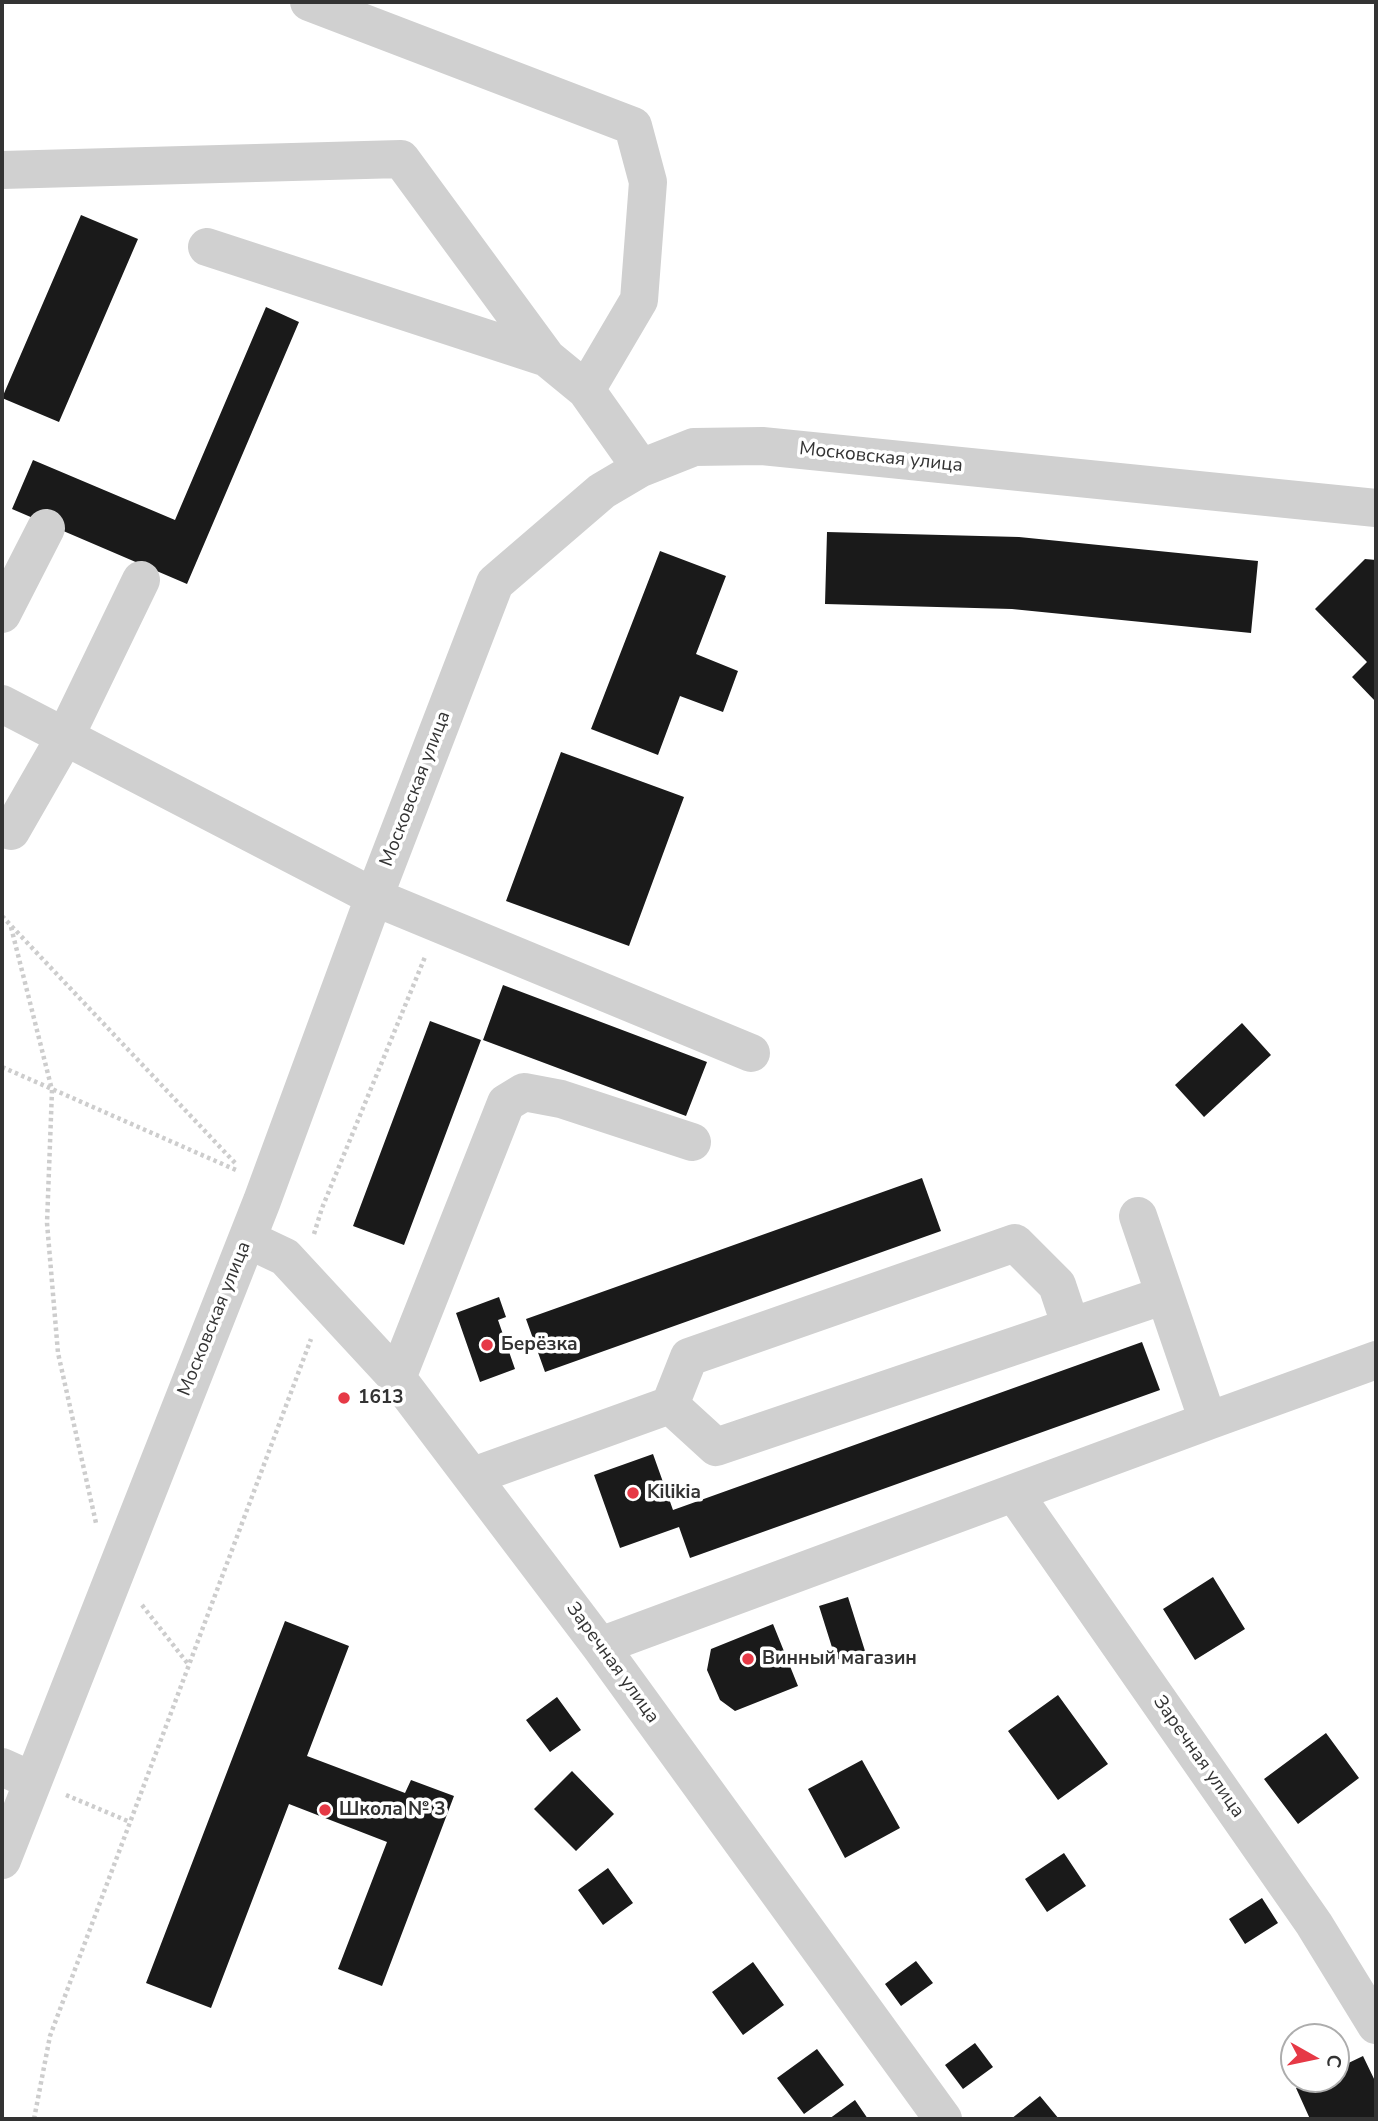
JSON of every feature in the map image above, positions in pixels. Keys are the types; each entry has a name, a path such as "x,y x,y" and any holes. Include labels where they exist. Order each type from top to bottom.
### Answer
{"street":[{"path":"309,2 633,126 648,182 639,300 586,390"},
{"path":"2,170 401,159 547,358 586,390 641,468"},
{"path":"207,247 547,358"},
{"name":"Московская улица","path":"2,1860 17,1774 247,1238 495,583 602,491 641,468 694,447 762,446 1376,508"},
{"path":"2,614 46,528"},
{"path":"11,831 65,737 141,580"},
{"path":"2,704 374,897 751,1053"},
{"path":"397,1377 506,1103 524,1092 561,1099 692,1142"},
{"path":"1138,1216 1208,1421"},
{"name":"Заречная улица","path":"247,1238 285,1257 397,1377 600,1646 943,2119"},
{"path":"473,1476 670,1405 689,1357 1015,1243 1057,1284 1072,1326"},
{"path":"670,1405 716,1447 1165,1295"},
{"path":"600,1646 1376,1360"},
{"name":"Заречная улица","path":"1014,1493 1314,1924 1376,2025"}],"path":[{"path":"2,916 10,928 247,1175 2,1067"},
{"path":"322,1243 313,1233 322,1208 438,924"},
{"path":"10,928 52,1090 47,1223 58,1353 97,1527"},
{"path":"34,2119 50,2036 326,1300"},
{"path":"140,1602 189,1665"},
{"path":"17,1774 130,1822"}],"building":[{"path":"81,215 138,239 59,422 2,398"},
{"path":"266,307 299,322 187,584 12,509 33,460 175,520"},
{"path":"827,532 1019,537 1258,561 1251,633 1012,609 825,604"},
{"path":"660,551 726,576 696,654 738,671 723,712 680,696 658,755 591,729"},
{"path":"1365,559 1376,560 1376,702 1352,677 1367,662 1315,609"},
{"path":"561,752 684,797 629,946 506,901"},
{"path":"503,985 707,1062 686,1116 483,1040"},
{"path":"430,1021 481,1040 404,1245 353,1226"},
{"path":"1242,1023 1271,1055 1204,1117 1175,1085"},
{"path":"922,1178 941,1231 545,1372 526,1319"},
{"name":"Берёзка","path":"499,1297 506,1317 498,1320 515,1369 480,1382 456,1313"},
{"path":"1142,1342 1160,1390 690,1558 679,1527 620,1548 594,1475 653,1454 673,1510"},
{"path":"1213,1577 1245,1629 1195,1660 1163,1609"},
{"path":"848,1597 865,1651 836,1660 819,1606"},
{"path":"285,1621 349,1646 307,1756 405,1793 411,1780 454,1796 382,1986 338,1969 387,1842 289,1804 211,2008 146,1983"},
{"name":"Винный магазин","path":"773,1624 798,1686 735,1711 720,1700 707,1670 711,1649"},
{"path":"1058,1695 1108,1764 1058,1800 1008,1731"},
{"path":"557,1697 581,1730 550,1752 526,1720"},
{"path":"1326,1733 1359,1778 1298,1824 1264,1779"},
{"path":"862,1760 900,1828 845,1858 808,1789"},
{"path":"572,1771 614,1814 576,1851 534,1809"},
{"path":"1064,1853 1086,1886 1047,1912 1025,1879"},
{"path":"608,1868 633,1903 603,1925 578,1890"},
{"path":"1262,1898 1278,1923 1245,1944 1229,1919"},
{"path":"916,1961 933,1983 901,2006 885,1984"},
{"path":"753,1962 784,2005 743,2035 712,1992"},
{"path":"975,2043 993,2067 963,2089 945,2065"},
{"path":"817,2049 844,2085 804,2114 777,2078"},
{"path":"1363,2056 1376,2083 1376,2118 1310,2119 1298,2093 1350,2093 1350,2062"},
{"path":"1040,2096 1059,2119 1011,2119"},
{"path":"855,2100 868,2119 829,2119"}],"place":[{"name":"Берёзка","path":"487,1345"},
{"name":"1613","path":"344,1398"},
{"name":"Kilikia","path":"633,1493"},
{"name":"Винный магазин","path":"748,1659"},
{"name":"Школа № 3","path":"325,1810"}]}
